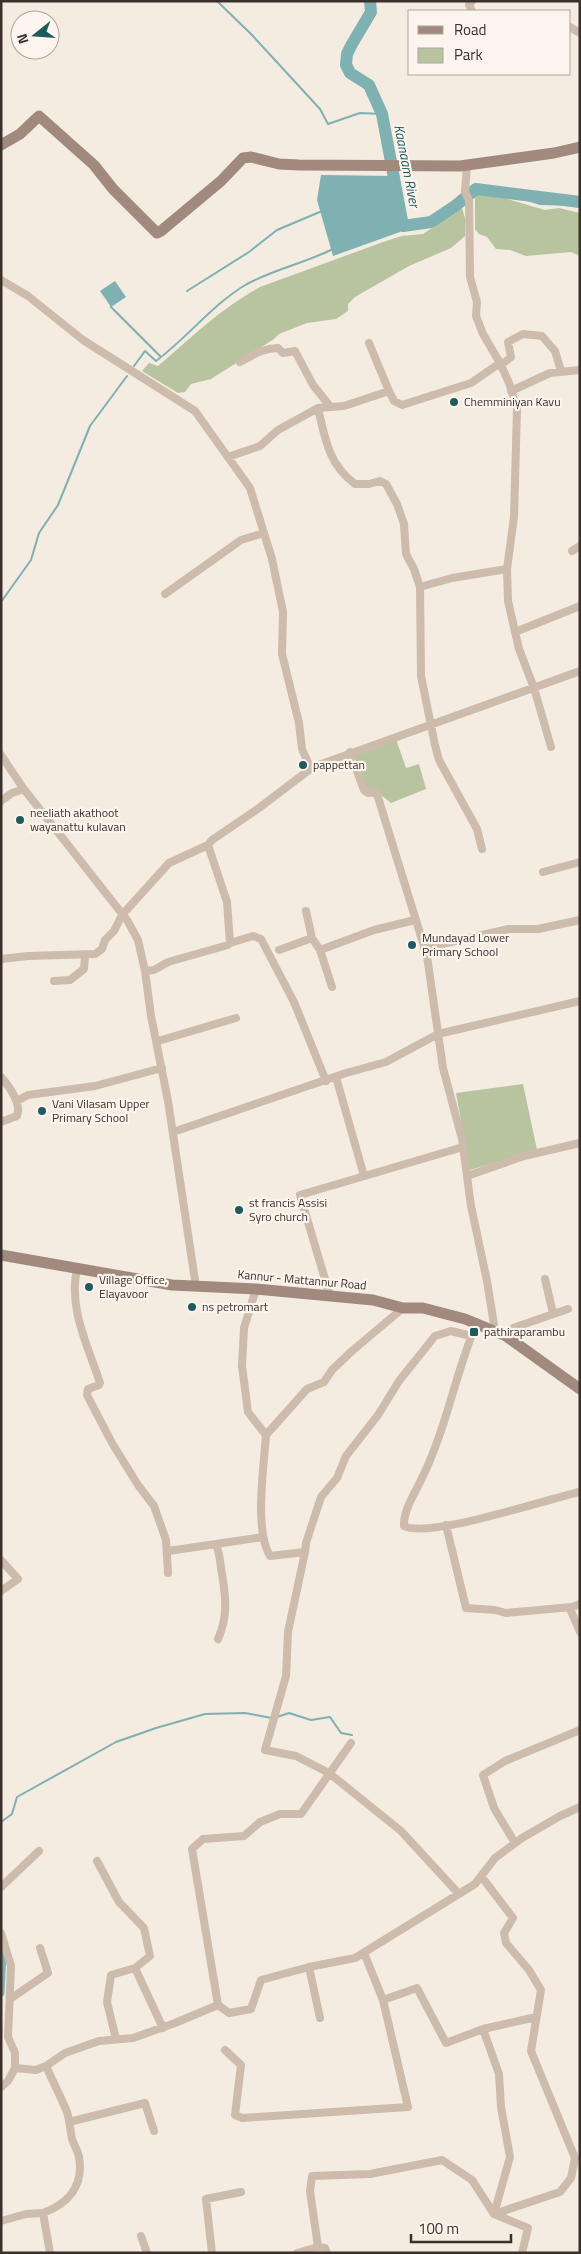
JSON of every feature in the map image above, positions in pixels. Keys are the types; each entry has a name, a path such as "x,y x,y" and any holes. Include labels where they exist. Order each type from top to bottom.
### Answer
{"main road":[{"path":"1,145 20,134 39,116 94,165 113,189 157,232 162,231 214,187 243,158 251,157 279,164 467,165 554,153 580,147"},
{"name":"Kannur - Mattannur Road","path":"1,1255 172,1285 256,1289 372,1300 403,1308 423,1308 476,1324 506,1336 580,1389"}],"street":[{"path":"467,165 465,192 469,200 470,277 477,302 476,316 483,334 501,364 518,409 518,434 514,474 514,518 507,570 508,601 515,632 551,747"},
{"path":"1,280 28,296 82,340 195,411 250,488 264,533 283,612 282,654 304,757 306,763 313,767"},
{"path":"369,343 394,401 402,405 471,383 510,357 508,342 523,334 542,336 555,351 561,371"},
{"path":"240,362 261,350 270,348 278,348 283,354 294,352 329,405"},
{"path":"511,391 550,373 580,370"},
{"path":"228,457 260,446 278,430 318,408 329,405 344,406 389,391"},
{"path":"318,408 327,446 335,464 355,484 370,484 380,481 386,484 392,493 404,524 406,554 414,569 420,587 420,666 430,726 439,760 477,829 482,849"},
{"path":"165,594 241,540 264,533"},
{"path":"572,551 580,546"},
{"path":"420,587 452,578 507,570"},
{"path":"515,632 580,606"},
{"path":"1,959 44,955 75,954 85,956 95,954 102,949 105,940 114,931 122,915 169,863 208,845 212,840 273,798 313,767 350,752 430,726 580,671"},
{"path":"350,752 364,790 368,793 377,794 424,948 430,973 443,1068 463,1147 488,1281 495,1331"},
{"path":"1,755 24,789 63,835 135,933 145,971 151,1016 158,1041 196,1286"},
{"path":"1,801 12,793 24,789"},
{"path":"208,845 227,902 230,943"},
{"path":"542,872 580,862"},
{"path":"306,911 312,938 320,950 332,987"},
{"path":"320,950 374,930 415,920"},
{"path":"424,948 490,932 509,929 538,929 580,920"},
{"path":"145,971 154,970 168,962 207,950 222,948 230,943 253,936 261,939 294,1002 326,1081"},
{"path":"279,950 312,938"},
{"path":"54,981 70,980 84,969 85,956"},
{"path":"173,1132 386,1062 438,1034 580,1001"},
{"path":"158,1041 236,1018"},
{"path":"17,1101 28,1095 95,1086 162,1068"},
{"path":"1,1077 17,1101 19,1111 17,1116 1,1122"},
{"path":"336,1077 364,1176"},
{"path":"467,1176 524,1156 580,1143"},
{"path":"330,1296 300,1195 463,1147"},
{"path":"77,1269 73,1286 75,1300 93,1368 100,1383 88,1389 87,1395 112,1443 138,1485 154,1506 163,1528 168,1551 168,1572"},
{"path":"545,1279 554,1313"},
{"path":"256,1289 244,1328 242,1366 248,1412 266,1435"},
{"path":"305,1552 270,1556 263,1537 262,1494 266,1435 307,1390 324,1382 332,1370 352,1351 403,1308"},
{"path":"506,1336 513,1328 568,1309"},
{"path":"476,1324 455,1381 435,1449 413,1496 403,1524 407,1528 412,1528 476,1520 580,1492"},
{"path":"459,1894 401,1831 329,1773 296,1756 264,1750 286,1676 288,1632 306,1543 321,1497 337,1478 346,1456 378,1415 399,1381 435,1336 451,1331 471,1336"},
{"path":"446,1525 466,1608 495,1610 506,1613 576,1605"},
{"path":"168,1551 263,1537"},
{"path":"216,1544 221,1556 226,1592 226,1614 218,1639"},
{"path":"1,1560 18,1579 1,1591"},
{"path":"576,1605 571,1611 580,1632"},
{"path":"515,1843 494,1808 483,1775 505,1761 580,1730"},
{"path":"350,1743 301,1814 280,1814 260,1822 244,1836 203,1839 192,1849 218,2004 229,2012 251,2009 262,1980 309,1967 355,1958 364,1953 475,1884 495,1858 515,1843 560,1816 580,1807"},
{"path":"1,1888 39,1851"},
{"path":"97,1861 120,1902 144,1928 150,1956 135,1968 111,1975 107,2002 116,2039"},
{"path":"481,1876 513,1918 504,1933 506,1943 529,1970 540,1990 531,2051 574,2158 571,2178 560,2192 494,2214"},
{"path":"1,1933 11,1966 8,2037 15,2053 15,2068 8,2081 1,2087"},
{"path":"10,1999 48,1973 40,1948"},
{"path":"226,2050 241,2065 234,2115 242,2118 408,2107 383,2000 364,1953"},
{"path":"309,1967 320,2018"},
{"path":"135,1968 163,2028"},
{"path":"383,2000 417,1988 446,2043 483,2029 536,2017"},
{"path":"15,2068 36,2070 46,2066 65,2053 99,2041 133,2038 163,2028 218,2004"},
{"path":"483,2029 499,2074 501,2107 510,2157 494,2214"},
{"path":"1,2221 26,2214 42,2213 65,2203 78,2181 79,2156 67,2114 46,2066"},
{"path":"69,2122 145,2103 154,2131"},
{"path":"318,2247 310,2191 312,2176 370,2174 442,2160 472,2180 494,2214 528,2228 522,2253"},
{"path":"212,2253 206,2199 240,2192"},
{"path":"42,2213 50,2253"},
{"path":"141,2236 148,2253"},
{"path":"297,2253 318,2247 325,2248 327,2253"}],"green space":[{"path":"483,192 545,210 559,208 580,213 580,256 571,252 526,256 510,250 496,249 487,237 479,234 475,229 475,197"},
{"path":"462,208 465,218 465,236 451,248 409,266 355,297 348,304 348,311 336,319 307,323 279,334 211,379 191,384 185,392 178,393 142,371 149,363 158,366 219,314 260,287 383,242 402,236 423,234"},
{"path":"396,739 406,768 419,764 426,789 391,803 381,795 368,791 354,753"},
{"path":"523,1084 537,1150 470,1170 456,1093"}],"water":[{"path":"321,175 394,176 400,232 333,256 317,200"},
{"path":"522,190 533,196 580,201 580,206 540,205 524,200"},
{"path":"115,281 126,297 111,307 100,291"}],"waterway":[{"path":"217,1 252,35 320,109 328,124 360,113 382,114"},
{"name":"Kaanaam River","path":"370,1 371,12 347,54 346,65 350,73 369,85 382,114 403,226 431,222 476,189 580,202"},
{"path":"187,291 249,252 277,230 322,211"},
{"path":"134,366 145,351 156,361 223,301 247,284 333,249"},
{"path":"111,307 161,357"},
{"path":"1,602 31,560 39,533 58,505 90,426 127,376"},
{"path":"1,1822 12,1814 17,1797 116,1742 205,1714 245,1713 272,1718"},
{"path":"277,1717 289,1713 311,1720 330,1717 341,1733 352,1735"},
{"path":"1,1947 3,1953 1,1993"}],"place":[{"name":"Chemminiyan Kavu","path":"454,402"},
{"name":"pappettan","path":"303,765"},
{"name":"neeliath akathoot wayanattu kulavan","path":"20,820"},
{"name":"Mundayad Lower Primary School","path":"412,945"},
{"name":"Vani Vilasam Upper Primary School","path":"42,1111"},
{"name":"st francis Assisi Syro church","path":"239,1210"},
{"name":"Village Office, Elayavoor","path":"89,1287"},
{"name":"ns petromart","path":"192,1307"},
{"name":"pathiraparambu","path":"474,1332"}]}
